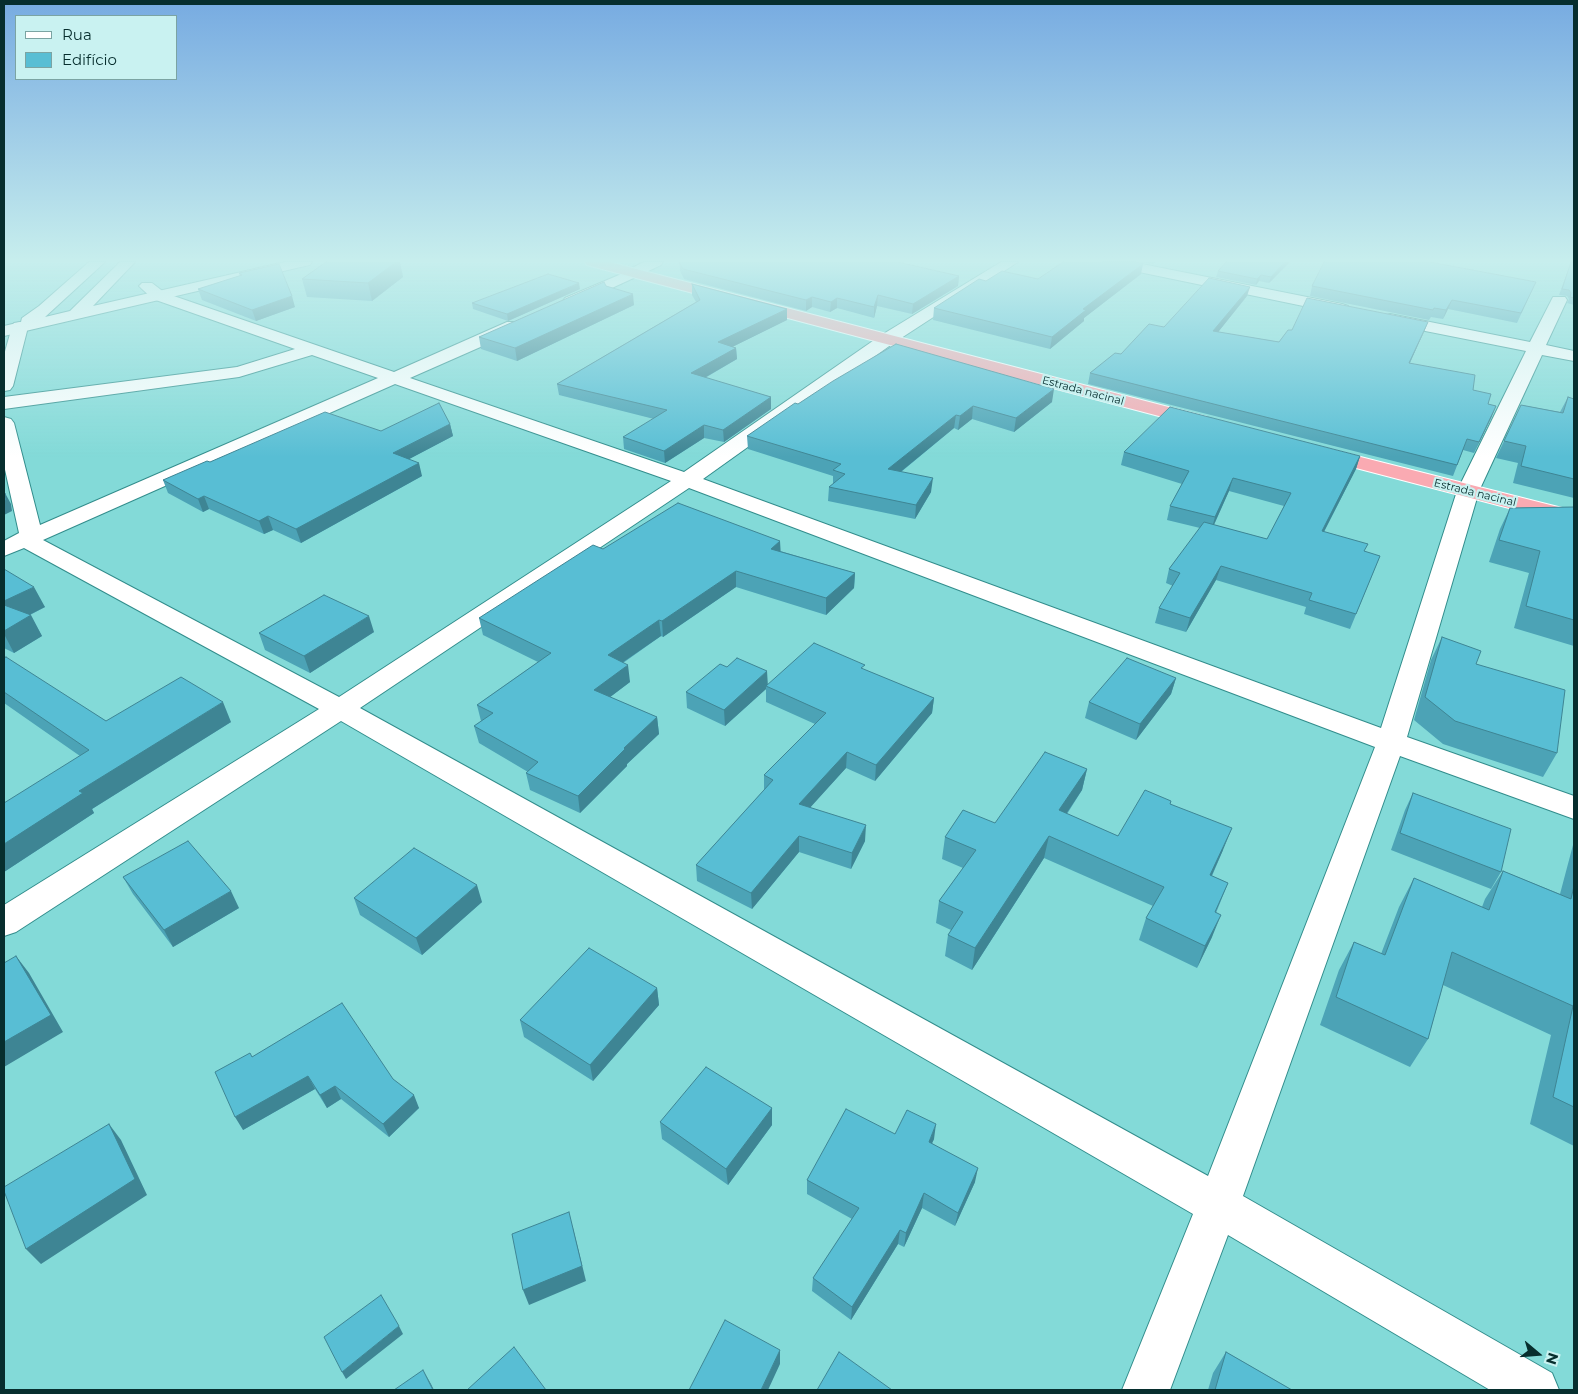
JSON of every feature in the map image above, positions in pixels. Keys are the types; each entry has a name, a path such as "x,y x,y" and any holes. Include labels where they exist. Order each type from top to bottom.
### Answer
{"highway":[{"name":"Estrada nacinal","path":"837,327 1220,427"},
{"name":"Estrada nacinal","path":"1306,449 1574,518"}],"street":[{"path":"254,327 687,480 1390,742 1574,808"},
{"path":"20,541 398,378 511,327"},
{"path":"4,922 340,710 687,480 907,327"},
{"path":"1432,327 1574,356"},
{"path":"1146,1390 1218,1205 1390,742 1468,491 1547,327"},
{"path":"4,386 12,329"},
{"path":"4,403 239,372 313,348"},
{"path":"4,422 20,541"},
{"path":"20,541 340,710 1218,1205 1535,1390"}],"building":[{"path":"502,327 561,327 515,348 479,337"},
{"path":"654,327 749,327 718,342 736,348 691,373 771,397 723,430 704,425 664,451 623,437 667,410 557,384"},
{"path":"1012,327 1065,327 1052,337"},
{"path":"1146,327 1216,327 1213,331 1279,342 1288,330 1292,330 1293,327 1426,327 1409,363 1475,375 1473,390 1491,394 1488,404 1496,406 1479,442 1467,439 1457,465 1090,373 1115,353 1121,354"},
{"path":"896,344 1054,389 1016,418 973,406 960,416 956,415 888,469 933,478 916,505 829,487 845,474 833,470 841,464 747,436 795,403 798,404"},
{"path":"1568,397 1574,399 1574,479 1521,466 1526,446 1504,441 1521,405 1563,413"},
{"path":"439,403 450,424 393,453 419,463 296,529 268,516 259,521 204,496 198,499 163,480 207,461 210,462 325,412 381,431"},
{"path":"1170,407 1360,456 1322,531 1368,544 1364,551 1380,556 1356,614 1309,600 1312,593 1221,566 1190,618 1159,608 1180,573 1169,569 1204,522 1267,539 1291,493 1233,478 1215,517 1170,506 1189,471 1124,452"},
{"path":"678,503 780,541 771,549 855,573 826,598 736,571 608,655 628,665 594,690 657,717 578,796 526,773 538,762 474,726 493,713 477,705 551,653 479,618 593,545 603,549"},
{"path":"1574,507 1574,620 1526,606 1540,551 1499,540 1510,508"},
{"path":"4,569 34,587 4,601"},
{"path":"324,595 369,616 304,656 259,633"},
{"path":"4,605 31,615 4,631"},
{"path":"1442,637 1481,651 1476,664 1565,690 1557,753 1455,721 1425,697"},
{"path":"814,643 865,665 861,668 934,698 876,765 847,752 799,804 866,825 852,853 799,836 751,893 696,865 773,780 764,775 826,713 766,686"},
{"path":"6,657 106,721 181,677 223,702 79,791 83,793 4,844 4,803 89,750 4,692 4,658"},
{"path":"737,658 767,671 724,710 686,692 720,664 727,667"},
{"path":"1127,658 1176,678 1140,724 1089,702"},
{"path":"1045,752 1087,769 1059,810 1118,836 1145,790 1171,801 1170,804 1232,828 1210,875 1228,883 1215,912 1221,915 1205,946 1146,918 1164,887 1049,836 975,948 948,935 963,912 939,901 976,850 945,837 963,810 995,823"},
{"path":"1413,793 1511,829 1501,872 1400,833"},
{"path":"188,841 231,891 164,930 123,877"},
{"path":"414,848 477,885 416,938 354,898"},
{"path":"1503,871 1571,899 1574,886 1574,1107 1553,1097 1573,1006 1452,952 1428,1039 1336,997 1354,942 1385,955 1414,878 1489,910"},
{"path":"589,948 657,988 590,1065 520,1020"},
{"path":"16,956 51,1015 4,1042 4,963"},
{"path":"342,1003 393,1079 414,1095 383,1124 335,1086 320,1095 308,1076 235,1117 215,1072 250,1053 252,1057"},
{"path":"706,1067 772,1108 726,1169 660,1122"},
{"path":"846,1109 895,1134 907,1110 936,1124 929,1142 978,1168 958,1213 924,1193 906,1233 900,1230 852,1307 813,1278 859,1208 807,1180"},
{"path":"109,1124 135,1179 26,1249 4,1187"},
{"path":"569,1212 582,1266 523,1290 512,1234"},
{"path":"381,1295 399,1326 342,1372 324,1337"},
{"path":"725,1320 780,1350 761,1390 689,1390"},
{"path":"514,1347 546,1390 467,1390"},
{"path":"839,1352 892,1390 817,1390"},
{"path":"1226,1352 1292,1390 1215,1390"},
{"path":"423,1370 433,1390 394,1390"}]}
